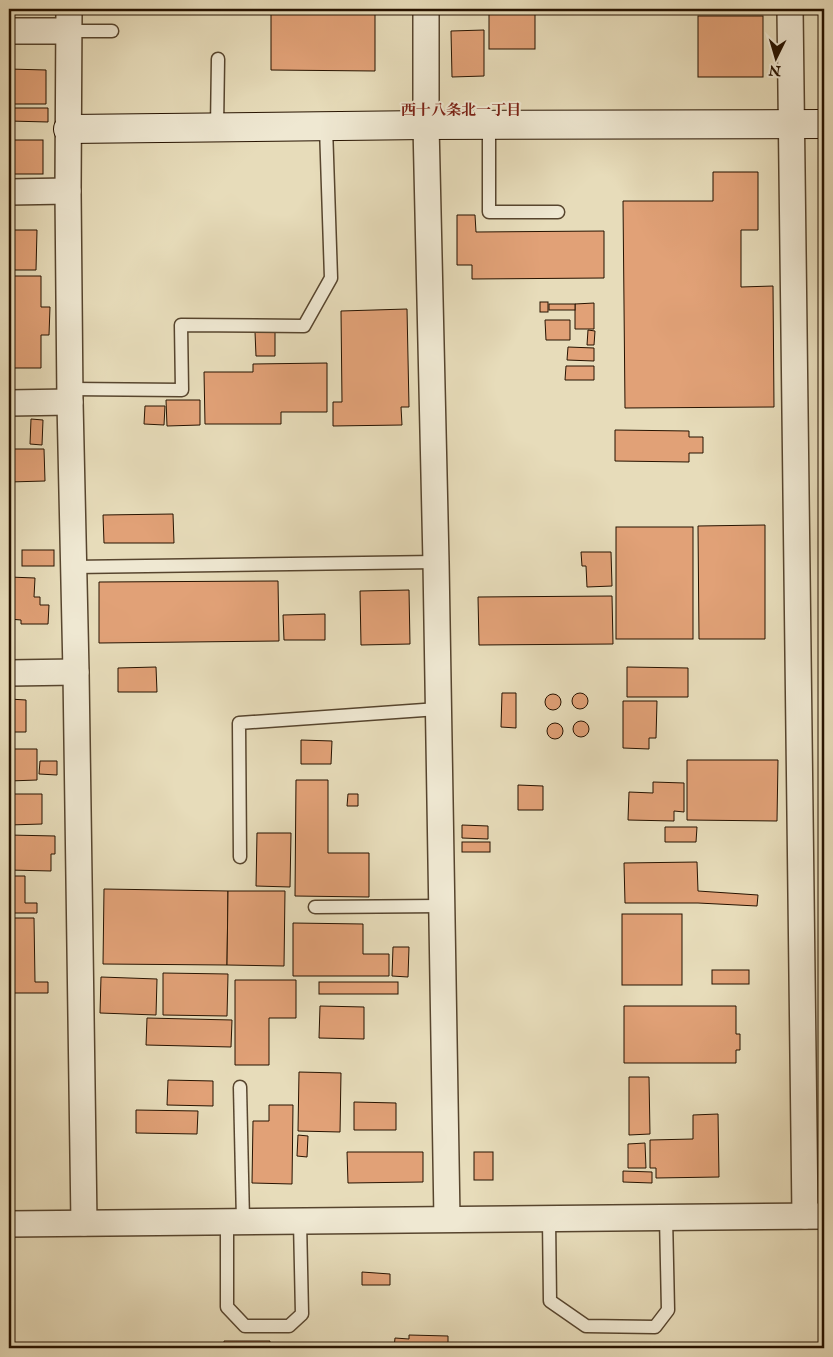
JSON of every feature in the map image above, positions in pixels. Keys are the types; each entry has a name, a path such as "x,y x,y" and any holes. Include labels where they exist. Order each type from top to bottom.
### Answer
{"street":[{"path":"426,9 426,125 436,562 447,1219"},
{"path":"9,1224 814,1216 790,9"},
{"path":"9,31 69,20 70,395 84,1223"},
{"path":"68,129 426,125 824,124"},
{"path":"9,192 68,191"},
{"path":"9,404 70,395"},
{"path":"9,673 76,672"}],"lane":[{"path":"69,20 112,31"},
{"path":"217,128 218,59"},
{"path":"489,125 489,212 558,212"},
{"path":"70,395 182,390 181,325 304,326 331,278 326,127"},
{"path":"74,567 436,562"},
{"path":"240,857 239,723 438,709"},
{"path":"315,907 442,906"},
{"path":"240,1088 235,1222 227,1307 245,1326 289,1326 302,1314 300,1221"},
{"path":"549,1219 550,1301 586,1326 655,1327 668,1310 666,1217"}],"building":[{"path":"271,9 375,9 375,71 271,70"},
{"path":"489,9 535,9 535,49 489,49"},
{"path":"696,9 762,9 762,10 696,11"},
{"path":"698,16 763,16 763,77 698,77"},
{"path":"484,30 484,76 452,77 451,31"},
{"path":"9,69 46,70 46,104 9,104"},
{"path":"9,108 48,108 48,122 9,121"},
{"path":"9,140 43,140 43,174 9,174"},
{"path":"713,172 758,172 758,230 741,230 741,287 773,286 774,407 625,408 623,201 713,201"},
{"path":"457,215 475,215 476,232 604,231 604,278 472,279 472,265 457,265"},
{"path":"9,230 37,230 36,270 9,270"},
{"path":"820,232 824,232 824,252 820,252"},
{"path":"9,276 41,276 41,307 50,307 49,335 41,335 41,368 9,368"},
{"path":"820,276 824,276 824,399 821,399"},
{"path":"540,302 548,302 548,312 540,312"},
{"path":"594,303 594,329 575,329 575,304"},
{"path":"549,304 575,304 575,310 549,310"},
{"path":"407,309 409,407 401,407 402,425 333,426 333,402 342,402 341,311"},
{"path":"545,320 570,320 570,340 546,340"},
{"path":"588,330 595,331 594,345 587,345"},
{"path":"255,332 275,332 275,356 256,356"},
{"path":"568,347 594,348 594,361 567,360"},
{"path":"327,363 327,412 281,412 281,424 205,424 204,372 253,372 253,364"},
{"path":"566,366 594,366 594,380 565,380"},
{"path":"166,400 200,400 200,425 167,426"},
{"path":"145,406 165,406 164,425 144,424"},
{"path":"31,419 43,420 42,445 30,444"},
{"path":"615,430 689,431 689,437 703,437 703,453 689,453 689,462 615,461"},
{"path":"9,449 44,449 45,481 9,482"},
{"path":"173,514 174,543 104,543 103,515"},
{"path":"765,525 765,639 699,639 698,526"},
{"path":"616,527 693,527 693,639 616,639"},
{"path":"22,550 54,550 54,566 22,566"},
{"path":"581,552 611,552 612,586 587,587 586,566 582,566"},
{"path":"9,577 35,578 34,597 40,597 40,605 49,605 48,624 21,624 21,620 9,619"},
{"path":"278,581 279,641 99,643 99,582"},
{"path":"409,590 410,644 361,645 360,591"},
{"path":"612,596 613,644 479,645 478,597"},
{"path":"325,614 325,640 284,640 283,615"},
{"path":"156,667 157,692 118,692 118,668"},
{"path":"627,667 688,668 688,697 627,697"},
{"path":"502,693 516,693 516,728 501,727"},
{"path":"580,693 586,695 588,701 586,707 580,709 574,707 572,701 574,695"},
{"path":"553,694 559,696 561,702 559,708 553,710 547,708 545,702 547,696"},
{"path":"9,699 26,700 26,732 9,732"},
{"path":"623,701 657,701 656,738 649,738 649,749 623,748"},
{"path":"581,721 587,723 589,729 587,735 581,737 575,735 573,729 575,723"},
{"path":"555,723 561,725 563,731 561,737 555,739 549,737 547,731 549,725"},
{"path":"301,740 332,741 331,764 301,764"},
{"path":"9,749 37,749 37,780 9,781"},
{"path":"687,760 778,760 777,821 687,820"},
{"path":"40,761 57,761 57,775 39,774"},
{"path":"296,780 328,780 328,853 369,853 369,897 295,896"},
{"path":"653,782 684,783 684,812 674,811 674,821 628,820 629,792 653,793"},
{"path":"518,785 543,786 543,810 518,810"},
{"path":"9,794 42,794 42,824 9,825"},
{"path":"348,794 358,794 358,806 347,806"},
{"path":"462,825 488,826 488,839 462,838"},
{"path":"665,827 697,827 696,842 665,842"},
{"path":"257,833 291,833 290,887 256,886"},
{"path":"9,835 55,836 55,854 51,854 51,871 9,870"},
{"path":"462,842 490,842 490,852 462,852"},
{"path":"697,862 698,891 758,895 757,906 698,903 625,903 624,863"},
{"path":"9,876 25,876 25,903 37,903 37,913 9,913"},
{"path":"104,889 228,891 227,965 103,964"},
{"path":"228,891 285,891 284,966 227,965"},
{"path":"622,914 682,914 682,985 622,985"},
{"path":"9,918 34,918 35,982 48,982 48,993 9,993"},
{"path":"293,923 363,924 363,954 389,954 389,976 293,976"},
{"path":"393,947 409,947 408,977 392,976"},
{"path":"712,970 749,970 749,984 712,984"},
{"path":"163,973 228,974 227,1016 163,1015"},
{"path":"101,977 157,979 156,1015 100,1013"},
{"path":"235,980 296,980 296,1018 269,1018 269,1065 235,1065"},
{"path":"319,982 398,982 398,994 319,994"},
{"path":"320,1006 364,1007 364,1039 319,1038"},
{"path":"624,1006 736,1006 736,1034 740,1034 740,1050 736,1050 736,1063 624,1063"},
{"path":"147,1018 232,1020 231,1047 146,1045"},
{"path":"299,1072 341,1073 340,1132 298,1131"},
{"path":"629,1077 649,1077 650,1134 629,1135"},
{"path":"168,1080 213,1081 213,1106 167,1105"},
{"path":"354,1102 396,1103 396,1130 354,1130"},
{"path":"269,1105 293,1105 292,1184 252,1183 253,1121 269,1121"},
{"path":"136,1110 198,1111 197,1134 136,1133"},
{"path":"718,1114 719,1177 656,1178 656,1168 650,1168 650,1140 693,1139 693,1115"},
{"path":"298,1135 308,1136 307,1157 297,1156"},
{"path":"645,1143 646,1168 628,1168 628,1144"},
{"path":"347,1152 423,1152 423,1182 348,1183"},
{"path":"474,1152 493,1152 493,1180 474,1180"},
{"path":"623,1171 652,1172 652,1183 623,1182"},
{"path":"362,1272 390,1274 390,1285 362,1285"},
{"path":"409,1335 448,1336 448,1348 394,1348 395,1338 409,1339"},
{"path":"224,1341 270,1341 269,1348 224,1348"}],"district":[{"name":"西十八条北一丁目","path":"461,110"}]}
